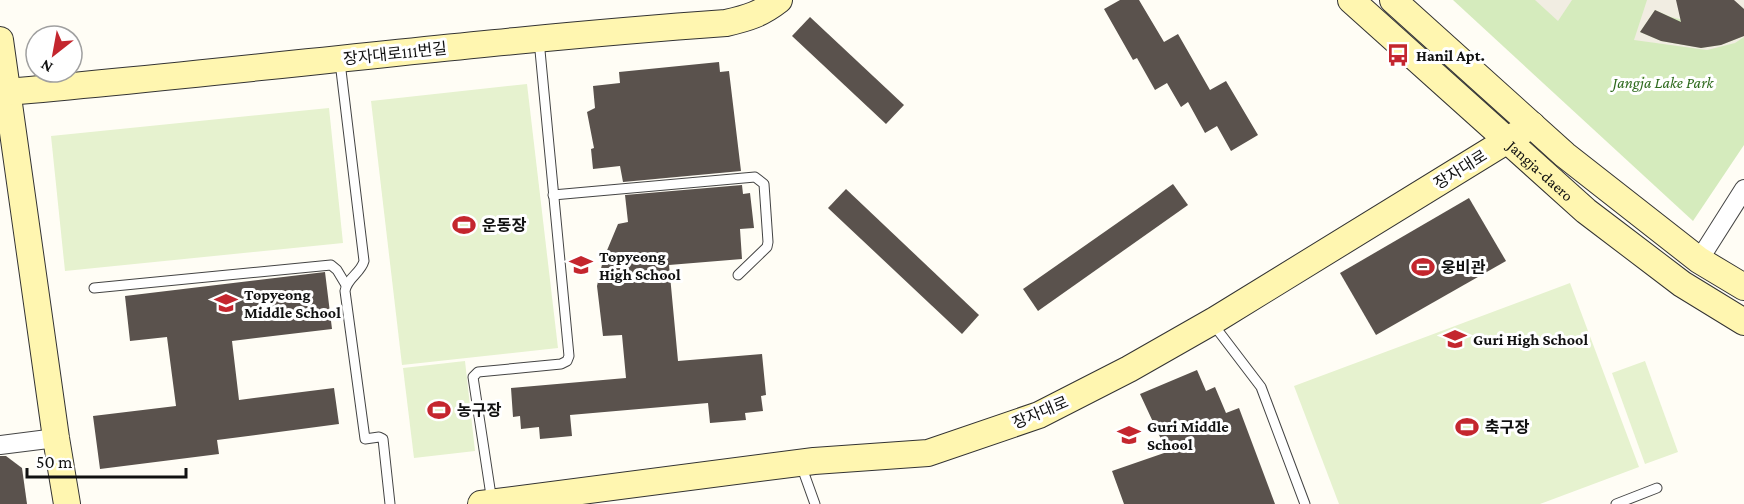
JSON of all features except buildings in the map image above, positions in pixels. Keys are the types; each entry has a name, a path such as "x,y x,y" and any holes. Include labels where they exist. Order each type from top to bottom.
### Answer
{"street":[{"name":"장자대로111번길","path":"3,93 182,77 539,37 726,23 746,19 763,12 779,0"},
{"name":"Jangja-daero","path":"1351,0 1595,218 1682,284 1744,322"},
{"name":"Jangja-daero","path":"1393,0 1565,154 1699,260 1744,287"},
{"path":"0,40 3,93 67,504"},
{"name":"장자대로","path":"486,503 555,499 800,463 928,453 1040,415 1130,369 1211,322 1532,125"},
{"path":"1699,260 1738,213 1744,189"},
{"path":"0,444 56,438"}],"lane":[{"path":"486,503 473,377 478,372 561,364 567,361 569,356 539,37"},
{"path":"339,59 364,261 364,265 346,285 345,291 365,439 379,437 383,439 390,504"},
{"path":"554,195 749,177 761,179 764,184 768,242 761,254 738,275"},
{"path":"94,288 325,265 335,267 346,285"},
{"path":"1211,322 1261,387 1305,504"},
{"path":"800,463 815,504"},
{"path":"1616,504 1657,488"}],"green space":[{"name":"Jangja Lake Park","path":"1453,0 1744,0 1744,145 1693,221"},
{"name":"운동장","path":"527,84 558,348 402,365 371,101"},
{"path":"329,108 343,243 65,271 51,136"},
{"name":"축구장","path":"1570,283 1639,467 1540,504 1339,504 1294,386"},
{"name":"농구장","path":"465,361 475,451 414,458 403,368"},
{"path":"1645,361 1678,452 1645,464 1612,373"}],"shaded area":[{"path":"1535,0 1572,0 1558,21"},
{"path":"1647,0 1744,0 1744,9 1737,3 1723,14 1688,21 1655,10 1640,32 1661,41 1701,48 1721,45 1744,37 1735,43 1707,50 1634,40"}],"place":[{"name":"Hanil Apt.","path":"1398,55"},
{"name":"운동장","path":"464,225"},
{"name":"Topyeong High School","path":"581,265"},
{"name":"웅비관","path":"1423,267"},
{"name":"Topyeong Middle School","path":"226,303"},
{"name":"Guri High School","path":"1455,339"},
{"name":"농구장","path":"439,410"},
{"name":"축구장","path":"1467,427"},
{"name":"Guri Middle School","path":"1129,435"}]}
